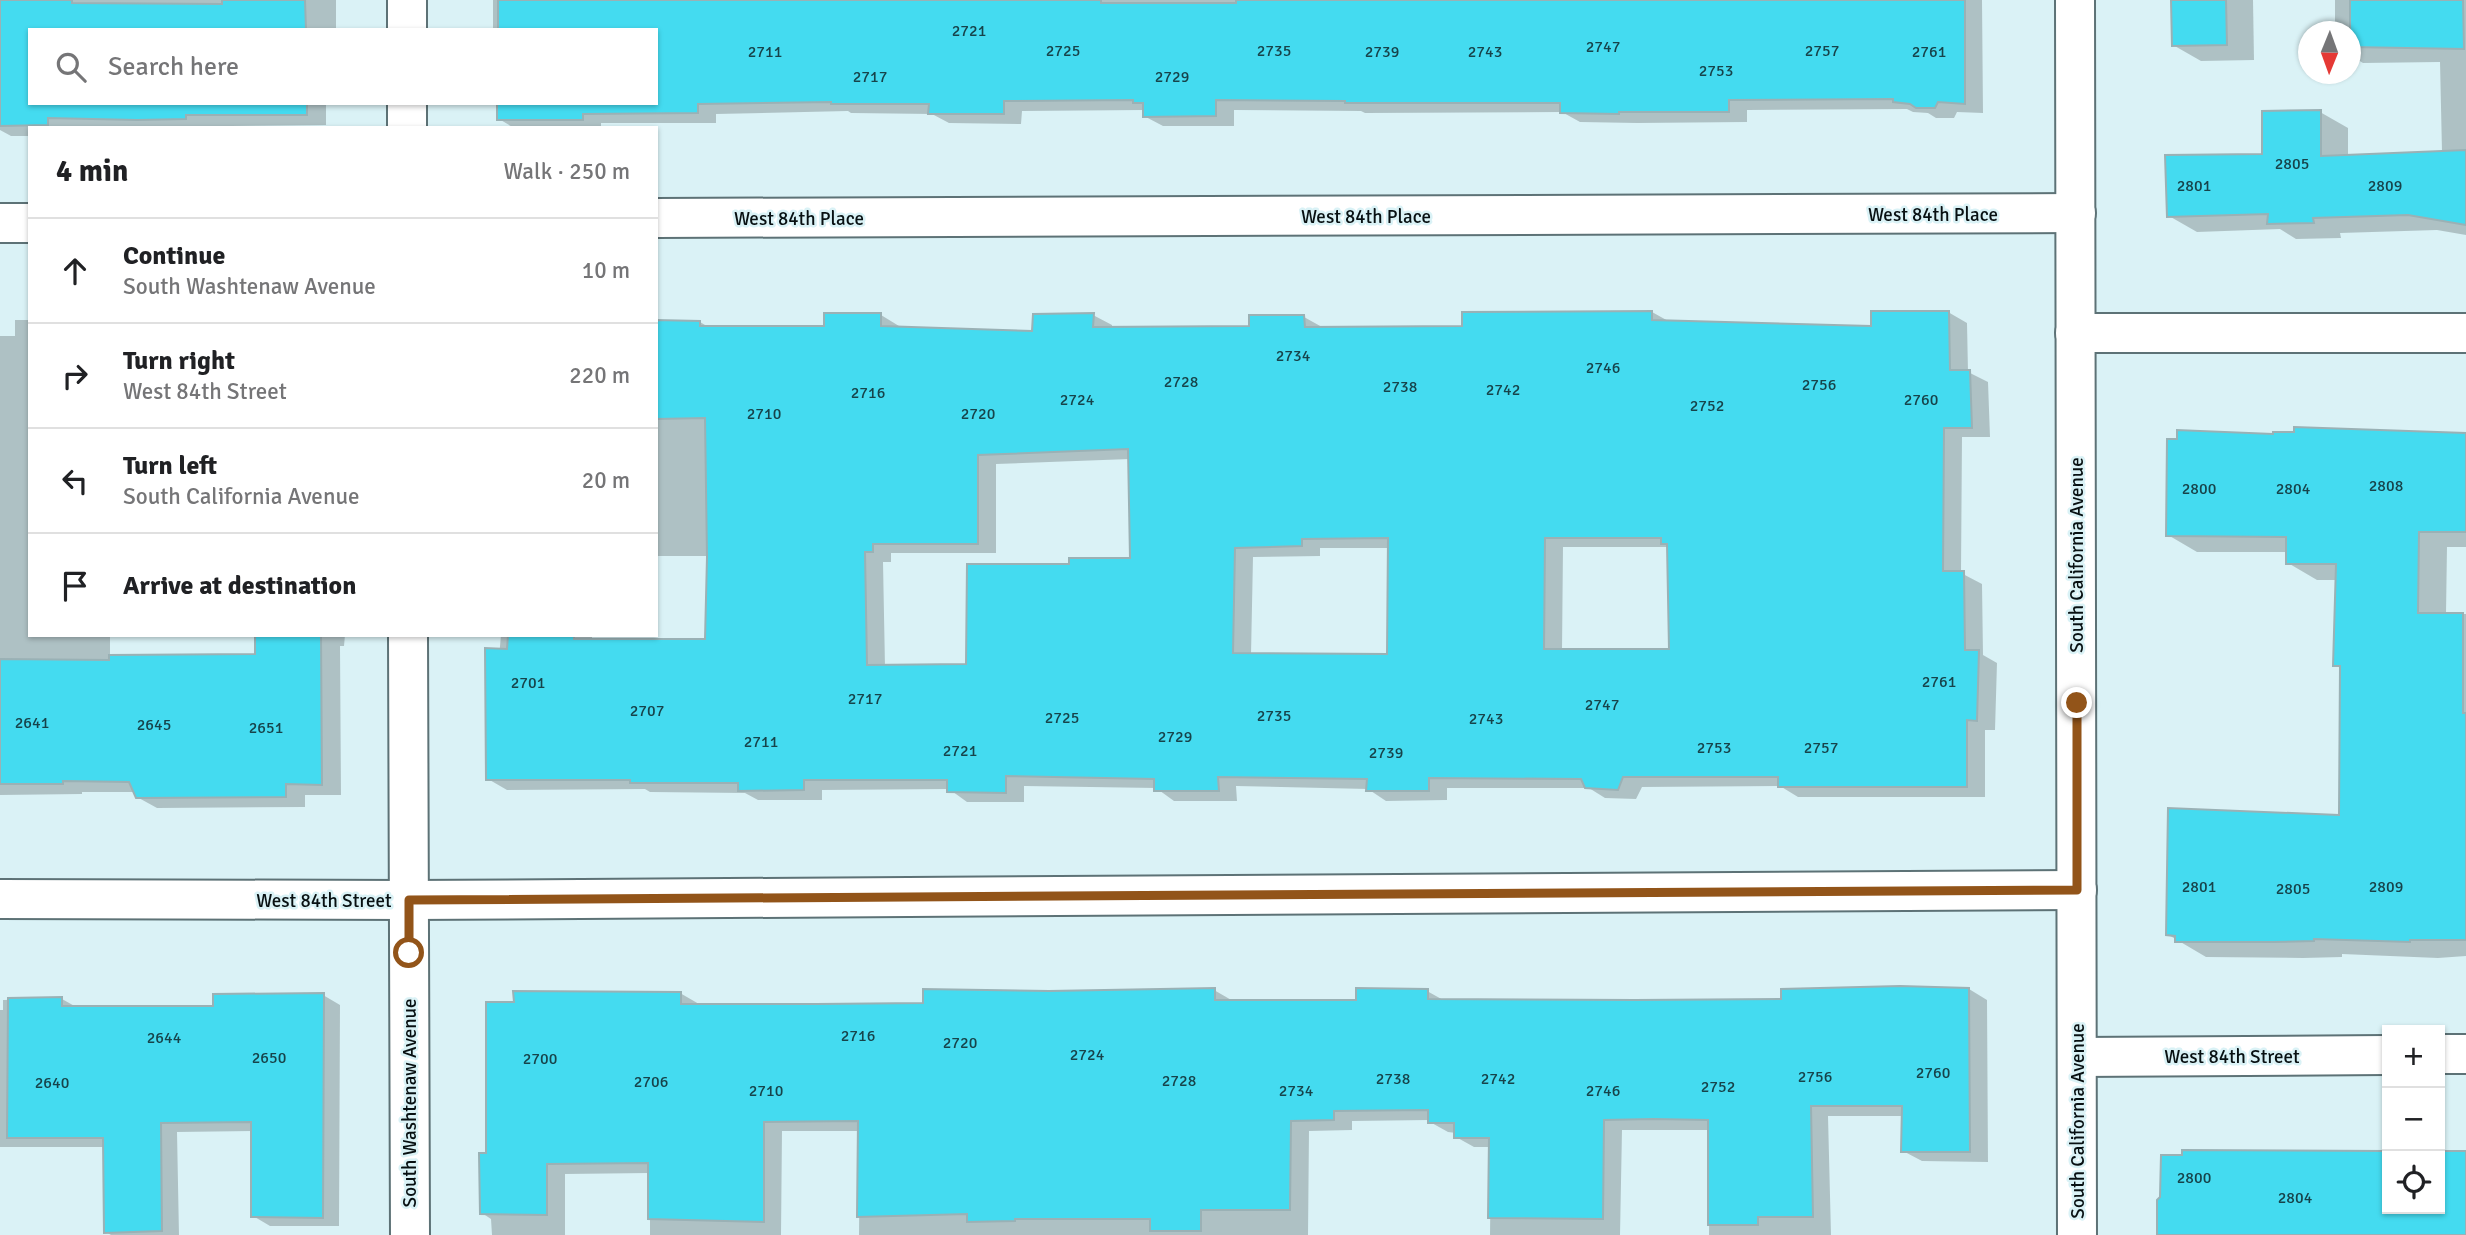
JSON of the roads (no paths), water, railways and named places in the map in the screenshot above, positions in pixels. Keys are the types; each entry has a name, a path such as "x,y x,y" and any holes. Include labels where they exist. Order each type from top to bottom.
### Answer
{"street":[{"path":"407,0 407,28"},
{"name":"South California Avenue","path":"2075,0 2077,1235"},
{"path":"407,105 407,126"},
{"name":"West 84th Place","path":"658,218 2076,214"},
{"path":"0,223 28,223"},
{"path":"2076,332 2466,333"},
{"name":"South Washtenaw Avenue","path":"408,637 410,1235"},
{"name":"West 84th Street","path":"0,899 409,900 2077,890"},
{"path":"2445,1054 2466,1054"},
{"name":"West 84th Street","path":"2078,1057 2382,1055"}]}
